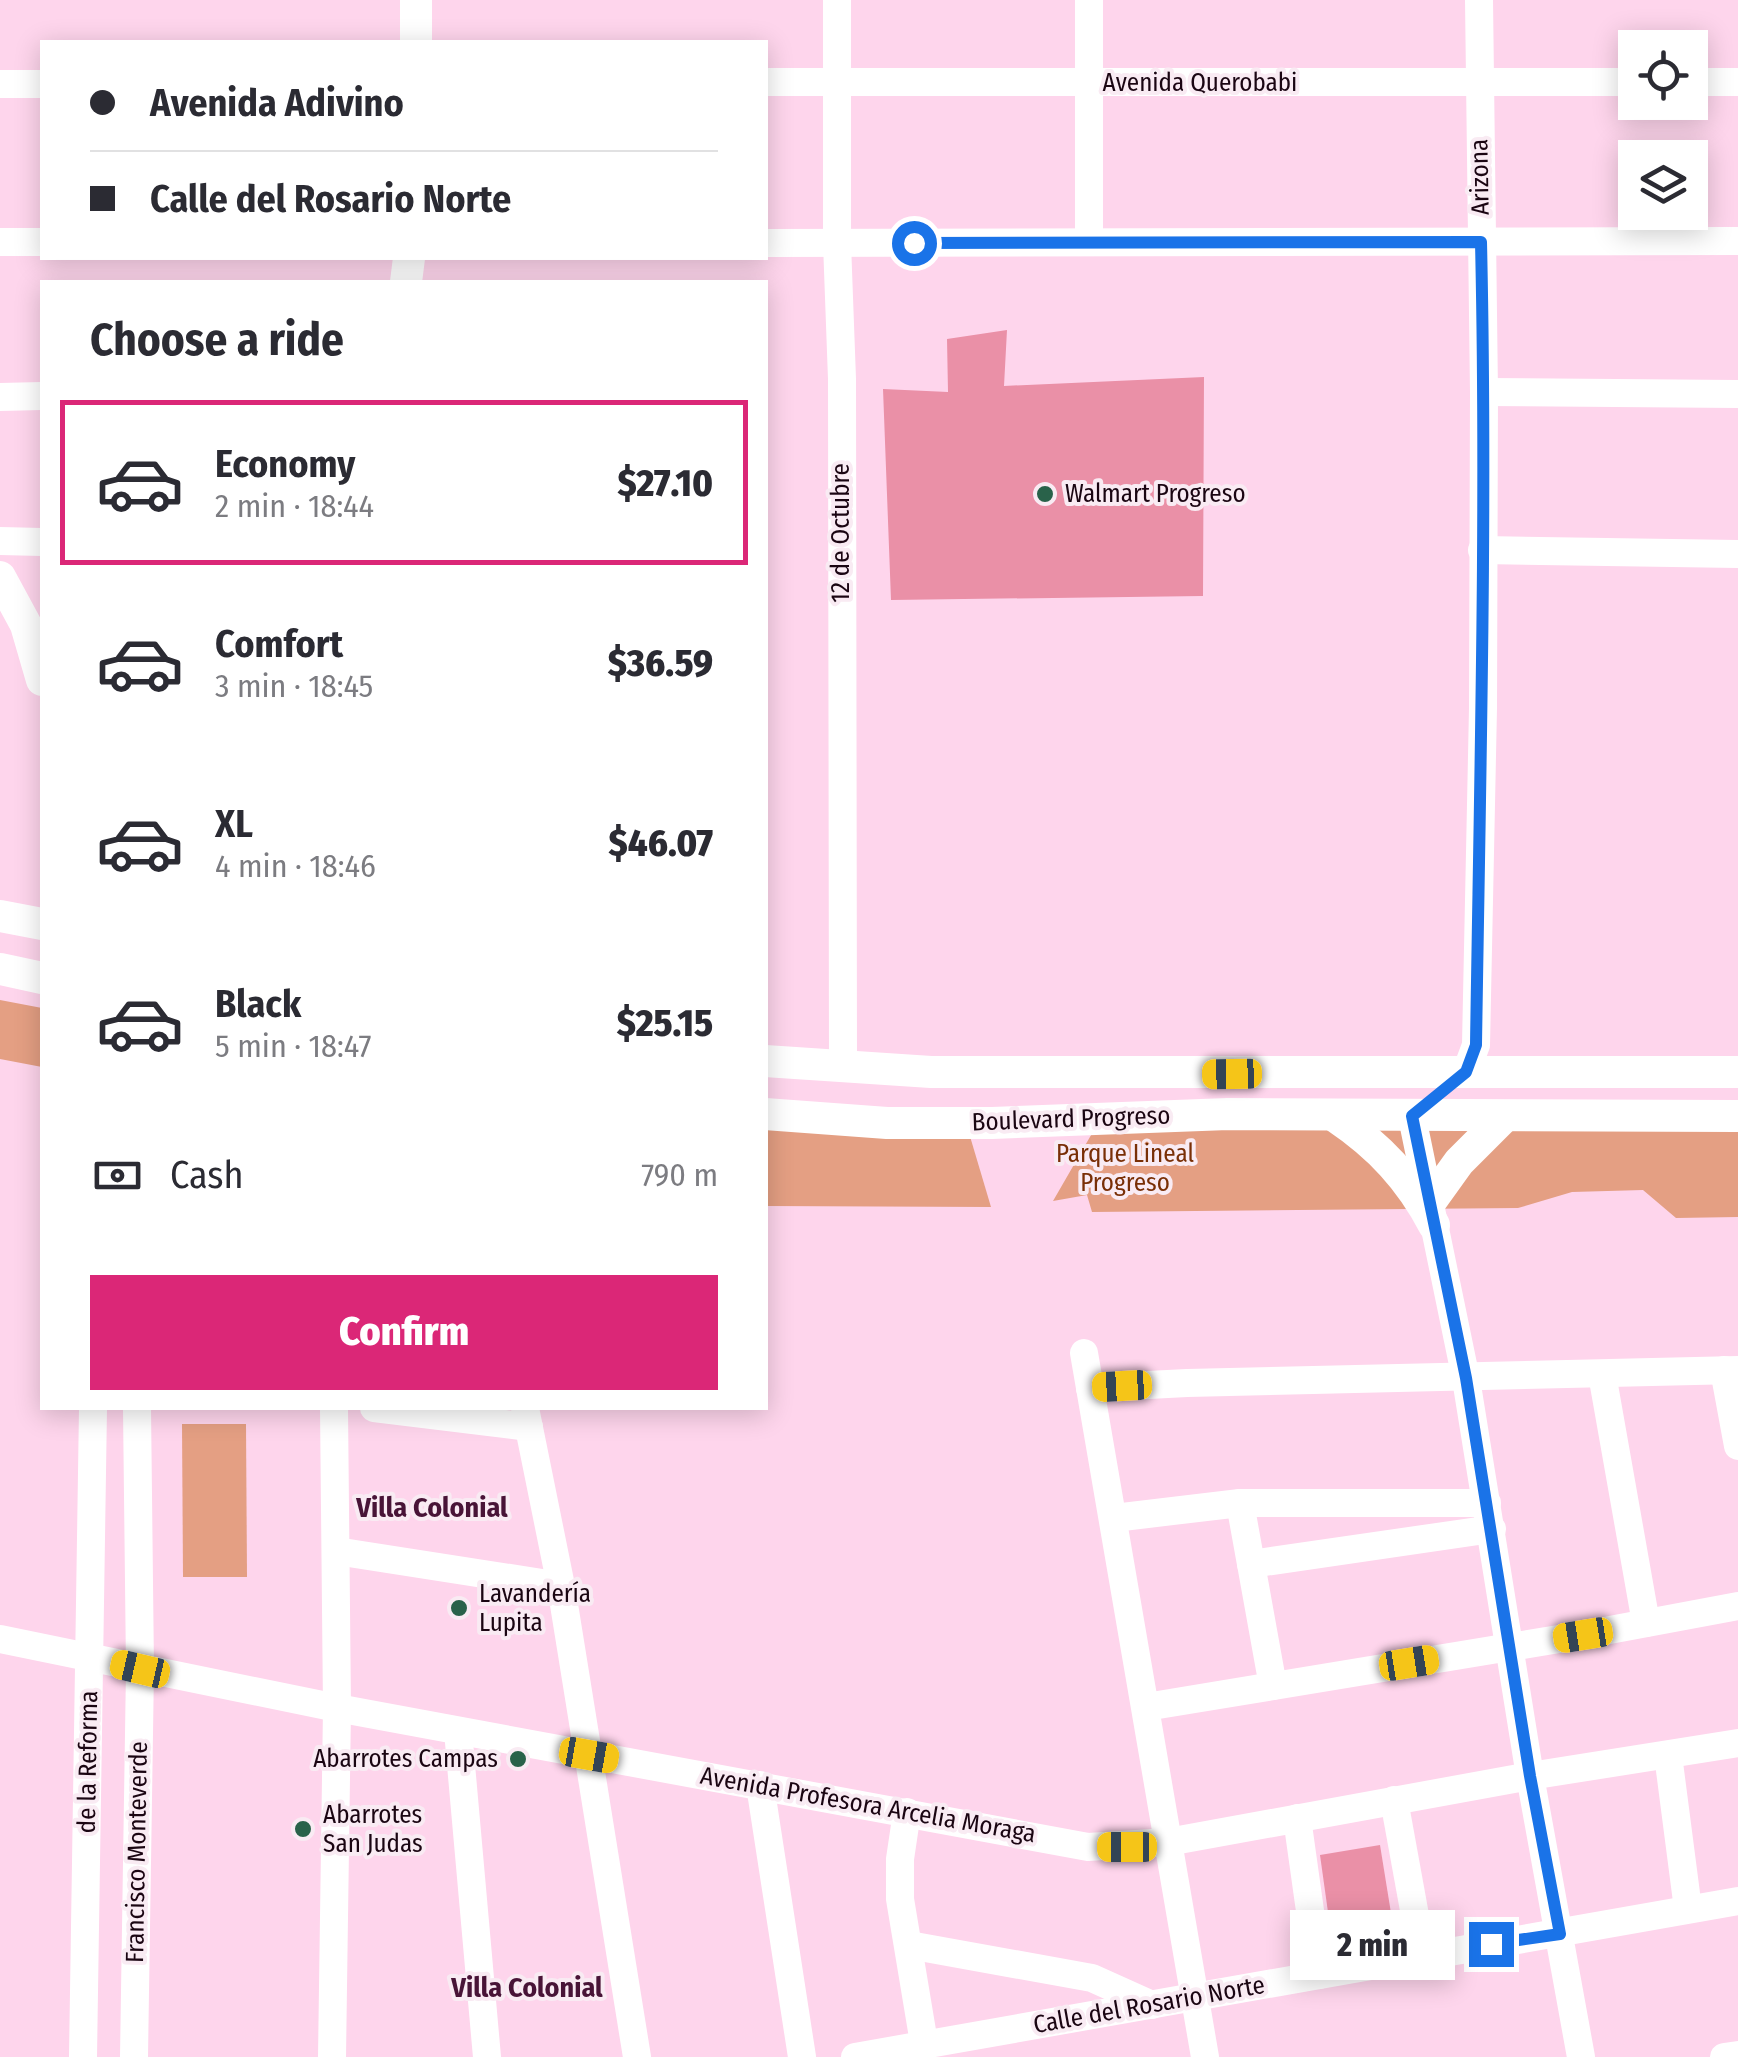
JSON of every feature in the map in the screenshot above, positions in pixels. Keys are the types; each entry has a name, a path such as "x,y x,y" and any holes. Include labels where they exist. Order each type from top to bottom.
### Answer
{"main road":[{"path":"416,0 416,40"},
{"path":"0,577 26,625 40,673"},
{"path":"0,916 40,924"},
{"path":"0,968 40,978"},
{"name":"Boulevard Progreso","path":"768,1061 931,1072 1738,1072"},
{"path":"1366,1074 1412,1116 1466,1072"},
{"name":"Boulevard Progreso","path":"768,1114 887,1123 992,1123 1196,1114 1738,1116"},
{"path":"1336,1116 1383,1153 1432,1213 1459,1162 1504,1117"}],"street":[{"name":"12 de Octubre","path":"837,0 843,1067"},
{"path":"1088,242 1089,0"},
{"name":"Arizona","path":"1466,1072 1476,1045 1483,708 1479,0"},
{"name":"Avenida Querobabi","path":"768,82 1618,82"},
{"path":"1708,82 1738,82"},
{"path":"0,84 40,84"},
{"path":"768,243 1738,241"},
{"path":"0,242 40,242"},
{"path":"1484,392 1738,394"},
{"path":"0,397 40,396"},
{"path":"0,541 40,542"},
{"path":"1482,550 1738,554"},
{"path":"1412,1116 1466,1378 1530,1776 1581,2057"},
{"path":"1084,1353 1204,2057"},
{"path":"1090,1388 1731,1370 1738,1446"},
{"path":"1602,1374 1646,1624"},
{"name":"de la Reforma","path":"83,2057 93,1410"},
{"name":"Francisco Monteverde","path":"134,2057 140,1669 137,1410"},
{"path":"332,2057 337,1708 334,1410"},
{"path":"408,1410 527,1417 562,1586 637,2057"},
{"path":"1114,1518 1240,1503 1490,1516"},
{"path":"1240,1503 1273,1686"},
{"path":"1251,1564 1490,1516"},
{"path":"336,1551 562,1586"},
{"path":"1146,1707 1738,1606"},
{"name":"Avenida Profesora Arcelia Moraga","path":"0,1640 337,1708 1088,1847 1168,1842 1530,1776 1738,1743"},
{"path":"458,1731 487,2057"},
{"path":"1668,1755 1688,1909"},
{"path":"760,1784 802,2057"},
{"path":"1394,1800 1422,1954"},
{"path":"907,1812 900,1859 900,1899 924,2042"},
{"path":"1297,1818 1318,1975"},
{"name":"Calle del Rosario Norte","path":"855,2057 1738,1901"},
{"path":"909,1945 1092,1978 1152,2004"},
{"path":"1724,2057 1738,2055"}],"green space":[{"path":"0,1000 40,1008 40,1067 0,1059"},
{"name":"Parque Lineal Progreso","path":"768,1119 969,1133 991,1207 768,1206"},
{"path":"1738,1122 1738,1217 1676,1218 1643,1190 1572,1192 1518,1208 1092,1212 1087,1195 1053,1201 1098,1123"},
{"path":"182,1424 246,1424 247,1577 183,1577"}],"building":[{"name":"Walmart Progreso","path":"1007,330 1004,386 1204,377 1203,596 891,600 883,389 948,392 947,339"},
{"path":"1380,1845 1396,1944 1334,1955 1320,1855"}],"place":[{"name":"Walmart Progreso","path":"1045,494"},
{"name":"Lavandería Lupita","path":"459,1608"},
{"name":"Abarrotes Campas","path":"518,1759"},
{"name":"Abarrotes San Judas","path":"303,1829"}],"district":[{"name":"Villa Colonial","path":"432,1507"},
{"name":"Villa Colonial","path":"527,1987"}],"route":[{"path":"914,243 1481,242 1483,708 1476,1045 1466,1072 1412,1116 1466,1378 1530,1776 1560,1934 1491,1944"}]}
